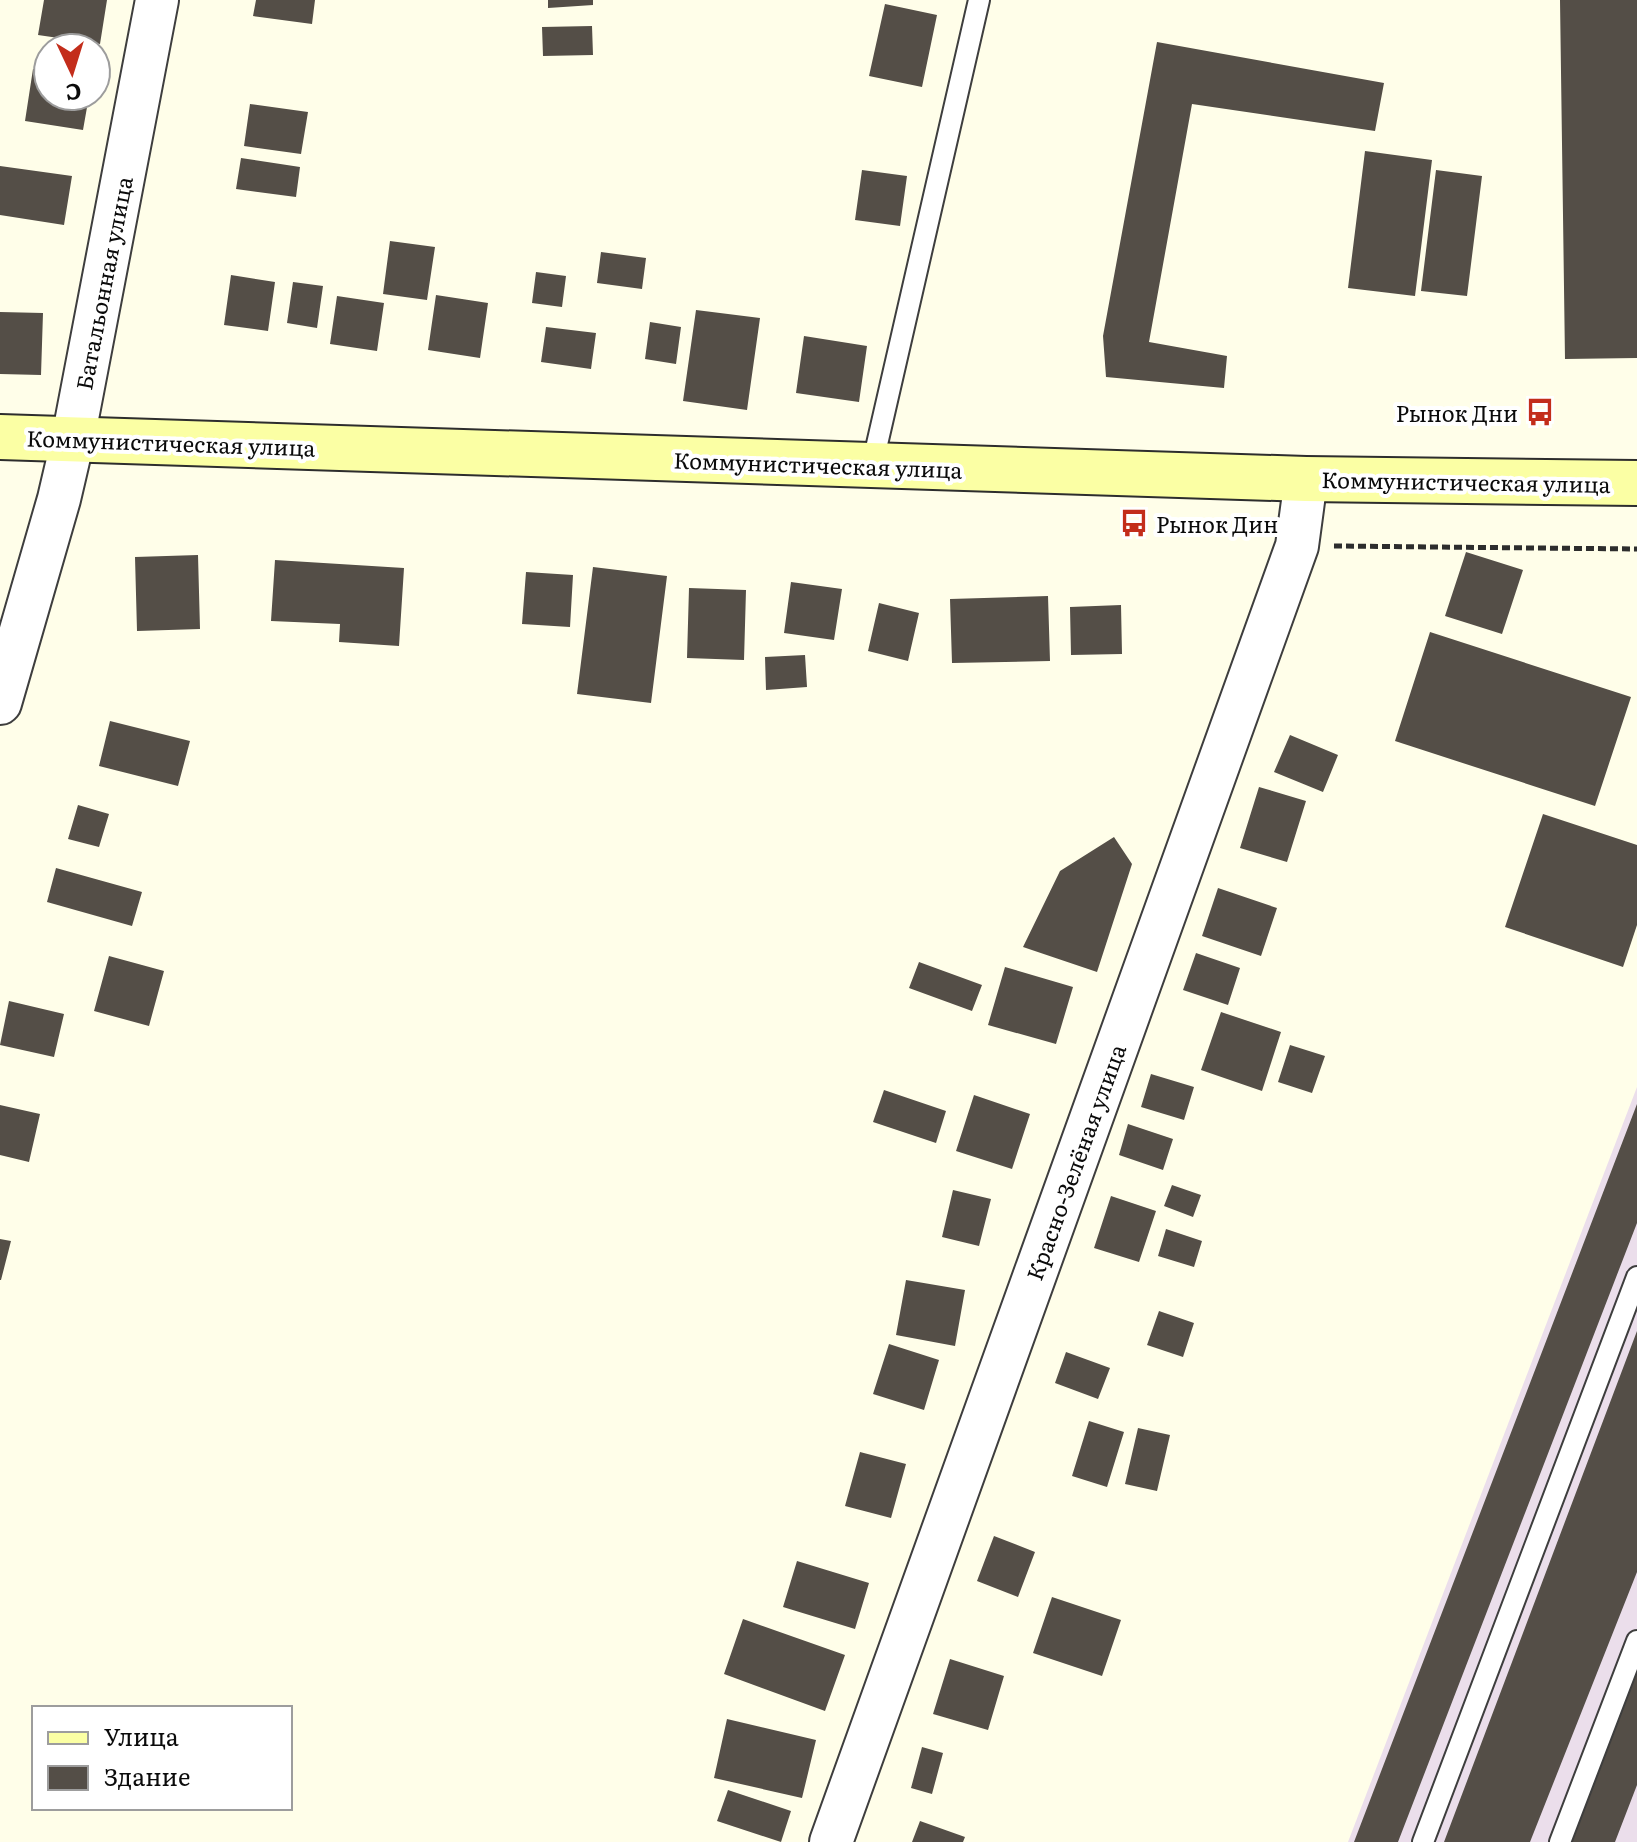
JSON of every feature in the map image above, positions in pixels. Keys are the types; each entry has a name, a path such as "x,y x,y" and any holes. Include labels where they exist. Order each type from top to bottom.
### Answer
{"main road":[{"name":"Коммунистическая улица","path":"0,437 1306,479 1637,483"}],"street":[{"name":"Батальонная улица","path":"0,703 59,499 73,439 157,0"},
{"name":"Красно-Зелёная улица","path":"831,1842 1297,546 1306,479"}],"lane":[{"path":"872,466 979,0"},
{"path":"1423,1842 1637,1277"},
{"path":"1560,1842 1637,1641"}],"path":[{"path":"1297,546 1637,549"}],"shaded area":[{"path":"1637,1087 1637,1842 1348,1842"}],"building":[{"path":"44,0 107,0 102,32 39,32"},
{"path":"256,0 315,0 312,24 253,16"},
{"path":"548,0 593,0 593,5 548,8"},
{"path":"1560,0 1637,0 1637,358 1565,359"},
{"path":"885,4 937,15 922,87 869,76"},
{"path":"592,26 593,55 543,56 542,27"},
{"path":"1157,42 1384,83 1375,131 1192,104 1149,342 1227,356 1224,388 1106,377 1103,336"},
{"path":"32,76 32,112 86,112 83,130 25,121"},
{"path":"250,104 308,112 301,154 244,146"},
{"path":"1365,151 1432,160 1415,296 1348,288"},
{"path":"241,158 300,167 296,197 236,189"},
{"path":"0,166 72,176 64,225 0,215"},
{"path":"862,170 907,176 900,226 855,220"},
{"path":"1436,170 1482,176 1467,296 1421,291"},
{"path":"390,241 435,247 427,300 383,294"},
{"path":"601,252 646,258 642,289 597,283"},
{"path":"536,272 566,276 562,307 532,303"},
{"path":"231,275 275,282 268,331 224,325"},
{"path":"293,282 323,286 317,328 287,323"},
{"path":"436,295 488,303 480,358 428,350"},
{"path":"337,296 384,303 377,351 330,344"},
{"path":"696,310 760,318 747,410 683,401"},
{"path":"0,312 43,313 41,375 0,374"},
{"path":"650,322 681,327 676,364 645,359"},
{"path":"546,327 596,333 591,369 541,362"},
{"path":"804,336 867,346 859,402 796,393"},
{"path":"1466,552 1523,570 1502,634 1445,616"},
{"path":"198,555 200,629 137,631 135,557"},
{"path":"275,560 404,568 399,646 339,642 340,624 271,621"},
{"path":"593,567 667,576 651,703 577,694"},
{"path":"526,572 573,575 570,627 522,624"},
{"path":"791,582 842,589 834,640 784,633"},
{"path":"689,588 746,590 744,660 687,658"},
{"path":"1048,596 1050,661 952,663 950,599"},
{"path":"879,603 919,613 908,661 868,651"},
{"path":"1121,605 1122,654 1071,655 1070,607"},
{"path":"1430,632 1631,697 1595,806 1395,741"},
{"path":"805,655 807,687 766,690 765,657"},
{"path":"110,721 190,741 178,786 99,766"},
{"path":"1290,735 1338,755 1323,792 1274,772"},
{"path":"1259,787 1306,801 1287,862 1240,848"},
{"path":"78,805 109,814 99,847 68,839"},
{"path":"1543,814 1637,845 1637,925 1623,967 1505,927"},
{"path":"1114,837 1132,864 1097,972 1023,947 1060,871"},
{"path":"56,868 142,892 132,926 47,902"},
{"path":"1218,888 1277,908 1261,956 1202,936"},
{"path":"1196,953 1240,968 1228,1005 1183,990"},
{"path":"109,956 164,971 149,1026 94,1011"},
{"path":"919,962 982,985 972,1011 909,988"},
{"path":"1005,967 1073,987 1056,1044 988,1025"},
{"path":"9,1001 64,1014 54,1057 0,1045"},
{"path":"1221,1012 1281,1032 1262,1091 1201,1070"},
{"path":"1290,1045 1325,1056 1312,1093 1278,1082"},
{"path":"1151,1074 1194,1087 1184,1120 1141,1107"},
{"path":"884,1090 946,1111 936,1143 873,1122"},
{"path":"974,1095 1030,1114 1012,1169 956,1151"},
{"path":"1637,1104 1637,1223 1398,1842 1354,1842"},
{"path":"0,1105 40,1114 29,1162 0,1155"},
{"path":"1128,1124 1173,1139 1163,1170 1119,1155"},
{"path":"1172,1185 1201,1195 1193,1217 1164,1206"},
{"path":"953,1190 991,1199 979,1246 942,1237"},
{"path":"1111,1196 1156,1211 1139,1262 1094,1248"},
{"path":"1166,1229 1202,1241 1194,1267 1158,1256"},
{"path":"0,1239 11,1241 1,1280 0,1280"},
{"path":"906,1280 965,1290 955,1346 896,1335"},
{"path":"1159,1311 1194,1323 1183,1357 1147,1345"},
{"path":"1637,1331 1637,1572 1530,1842 1444,1842"},
{"path":"889,1344 939,1360 924,1410 873,1394"},
{"path":"1066,1352 1110,1368 1098,1399 1055,1383"},
{"path":"1089,1421 1124,1432 1107,1487 1072,1476"},
{"path":"1138,1428 1170,1435 1157,1491 1125,1484"},
{"path":"860,1452 906,1464 891,1518 845,1506"},
{"path":"994,1536 1035,1552 1018,1597 977,1581"},
{"path":"797,1561 869,1583 855,1629 783,1607"},
{"path":"1052,1597 1121,1620 1102,1676 1033,1653"},
{"path":"743,1619 845,1655 825,1711 724,1674"},
{"path":"950,1659 1004,1676 988,1730 933,1714"},
{"path":"1637,1668 1637,1785 1615,1842 1570,1842"},
{"path":"727,1719 816,1740 802,1798 714,1778"},
{"path":"922,1747 943,1753 932,1794 911,1788"},
{"path":"728,1790 791,1811 781,1842 717,1821"},
{"path":"920,1821 965,1837 963,1842 912,1842"}],"place":[{"name":"Рынок Дни","path":"1540,412"},
{"name":"Рынок Дин","path":"1134,523"}]}
